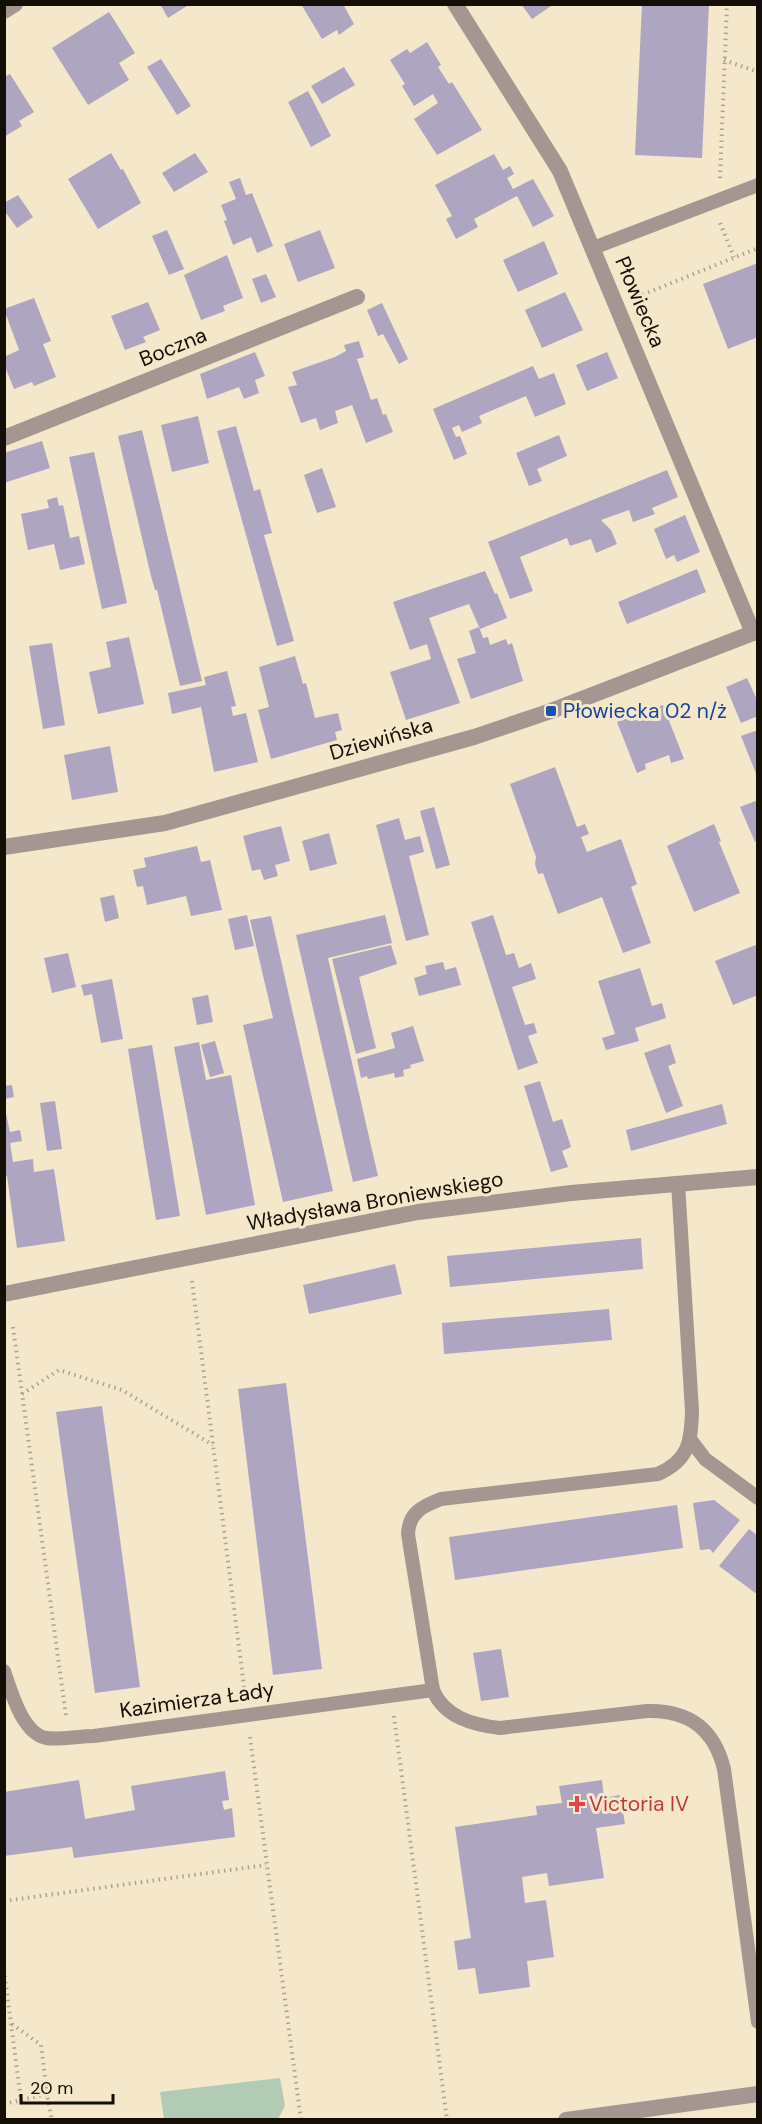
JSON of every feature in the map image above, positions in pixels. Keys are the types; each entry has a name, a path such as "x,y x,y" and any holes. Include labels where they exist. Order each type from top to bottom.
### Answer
{"street":[{"path":"4,11 15,4"},
{"name":"Płowiecka","path":"455,4 560,171 755,632"},
{"name":"Boczna","path":"4,438 357,297"},
{"name":"Dziewińska","path":"4,847 165,823 474,736 551,711 755,632"},
{"name":"Władysława Broniewskiego","path":"4,1294 418,1212 499,1201 758,1177"},
{"path":"566,2120 758,2094"}],"lane":[{"path":"593,248 758,185"},
{"path":"678,1183 692,1410 690,1439 679,1461 658,1474 441,1499 413,1515 408,1522 408,1534 433,1690 437,1699 452,1713 463,1720 500,1728 661,1711 679,1714 697,1724 715,1744 721,1755 724,1769 758,2022"},
{"path":"690,1439 705,1459 758,1498"},
{"name":"Kazimierza Łady","path":"4,1671 9,1697 24,1720 38,1735 45,1738 94,1736 433,1690"}],"path":[{"path":"727,4 717,215 734,257"},
{"path":"724,60 758,72"},
{"path":"616,306 758,248"},
{"path":"189,1258 266,1865 301,2120"},
{"path":"13,1327 69,1737"},
{"path":"22,1394 59,1370 122,1390 213,1445"},
{"path":"392,1695 447,2120"},
{"path":"4,1901 266,1865"},
{"path":"4,1970 21,2100"},
{"path":"11,2024 41,2045 52,2120"},
{"path":"4,2104 47,2094"}],"green space":[{"path":"280,2078 285,2106 278,2119 164,2119 160,2092"}],"building":[{"path":"160,4 190,4 168,18"},
{"path":"301,4 343,4 354,24 339,35 337,30 322,39"},
{"path":"521,4 554,4 532,19"},
{"path":"642,4 709,4 702,158 635,155"},
{"path":"109,12 135,53 119,63 129,80 88,105 52,48"},
{"path":"427,42 441,65 438,67 449,84 452,82 482,130 437,155 414,119 438,103 433,94 414,106 402,86 405,84 390,60 407,49 410,53"},
{"path":"161,59 191,106 177,115 147,67"},
{"path":"344,67 355,85 322,104 311,86"},
{"path":"10,74 34,112 19,121 22,126 4,137 4,77"},
{"path":"308,91 331,136 311,147 288,102"},
{"path":"111,153 121,170 123,169 141,203 98,229 68,179"},
{"path":"195,153 208,172 174,192 162,173"},
{"path":"494,154 503,170 510,166 514,174 507,178 513,189 533,179 554,216 533,227 517,196 474,219 478,227 456,239 446,219 452,216 435,185"},
{"path":"240,178 246,195 252,193 273,246 257,253 251,237 233,245 224,221 227,220 221,205 236,199 229,182"},
{"path":"18,195 33,217 17,228 4,210 4,203"},
{"path":"167,230 184,269 169,275 152,236"},
{"path":"320,230 335,268 298,282 284,244"},
{"path":"544,241 558,274 518,292 503,260"},
{"path":"227,255 243,298 223,306 225,311 201,320 184,275"},
{"path":"758,263 758,337 728,349 703,284"},
{"path":"266,274 276,297 261,303 252,279"},
{"path":"565,292 583,330 542,348 525,310"},
{"path":"34,298 51,341 43,344 56,377 34,386 32,382 14,389 4,364 4,357 19,350 4,309"},
{"path":"148,302 160,330 143,337 146,342 125,350 111,316"},
{"path":"382,303 408,359 399,364 383,334 378,336 367,310"},
{"path":"359,341 364,357 357,359 371,400 377,398 383,415 386,414 393,432 366,443 352,405 335,411 338,423 320,430 316,418 301,423 288,387 297,385 292,372 335,357 346,351 344,345"},
{"path":"255,352 265,376 255,380 259,393 244,399 239,387 207,399 200,374"},
{"path":"607,352 618,378 587,391 576,365"},
{"path":"533,366 539,379 554,373 566,404 535,417 526,396 479,416 482,423 462,432 459,425 452,428 456,437 460,436 467,454 454,460 433,409"},
{"path":"198,416 209,463 172,472 161,425"},
{"path":"236,426 254,491 260,489 272,533 264,535 294,641 277,646 217,431"},
{"path":"142,430 202,681 180,686 118,436"},
{"path":"559,435 567,456 537,469 542,481 529,486 516,453"},
{"path":"42,441 50,468 4,483 4,453"},
{"path":"94,452 127,603 102,609 69,457"},
{"path":"322,468 336,507 317,513 304,475"},
{"path":"667,470 678,497 652,508 655,514 633,522 629,510 601,520 611,530 617,544 596,553 591,539 570,546 567,538 520,557 533,591 510,599 488,542"},
{"path":"57,497 59,506 63,505 70,538 79,536 85,564 60,570 54,544 28,550 21,514 49,508 47,500"},
{"path":"685,515 700,552 677,562 674,555 666,559 654,529"},
{"path":"697,569 706,592 627,624 618,602"},
{"path":"485,571 507,618 480,629 469,604 429,618 460,703 406,720 390,672 431,659 427,644 410,650 393,602"},
{"path":"479,627 483,638 488,637 490,645 506,639 508,645 512,643 523,681 471,699 457,659 476,653 469,631"},
{"path":"129,637 144,704 98,714 89,672 111,667 106,642"},
{"path":"52,643 65,725 43,729 29,646"},
{"path":"295,656 303,684 306,683 315,718 338,713 342,730 335,732 337,740 271,759 258,710 269,707 259,667"},
{"path":"227,671 236,706 231,707 233,716 246,713 258,762 214,772 201,707 172,714 168,693 206,685 204,677"},
{"path":"747,678 758,702 758,716 741,723 726,687"},
{"path":"663,705 684,759 671,763 669,755 645,764 646,769 637,773 617,722"},
{"path":"758,730 758,776 757,776 741,736"},
{"path":"110,746 118,792 72,800 64,755"},
{"path":"555,767 577,827 585,824 589,834 581,837 587,852 621,839 637,884 631,887 651,943 623,953 602,897 558,914 543,873 538,874 535,864 536,857 510,784"},
{"path":"758,800 758,841 755,842 740,807"},
{"path":"434,807 450,865 436,869 420,811"},
{"path":"399,818 405,840 420,836 424,852 409,856 429,935 406,941 376,825"},
{"path":"714,824 740,893 694,912 667,846"},
{"path":"281,826 290,861 275,865 278,876 264,880 260,869 252,871 243,836"},
{"path":"329,833 337,864 310,871 302,841"},
{"path":"197,846 201,862 210,860 222,910 191,916 186,896 147,905 143,886 137,887 133,870 146,867 144,858"},
{"path":"114,895 119,918 105,922 100,898"},
{"path":"247,915 254,946 235,950 228,919"},
{"path":"385,915 392,943 328,958 378,1176 353,1182 296,935"},
{"path":"493,915 506,955 514,953 519,968 531,963 536,979 512,987 525,1025 534,1023 537,1033 528,1036 538,1063 518,1070 471,922"},
{"path":"271,916 333,1191 283,1202 243,1025 273,1018 250,920"},
{"path":"758,944 758,995 733,1005 715,961"},
{"path":"391,945 397,964 359,977 376,1048 356,1054 332,959"},
{"path":"68,953 76,987 52,993 44,958"},
{"path":"443,962 445,970 456,967 461,985 419,996 414,978 427,974 425,966"},
{"path":"640,968 652,1006 662,1003 666,1018 635,1028 639,1041 606,1050 602,1038 615,1034 598,981"},
{"path":"112,979 123,1039 101,1043 92,994 84,996 81,985"},
{"path":"208,995 213,1022 197,1025 192,998"},
{"path":"413,1026 424,1061 410,1065 411,1068 403,1070 404,1076 395,1078 394,1073 368,1079 367,1076 361,1078 357,1059 395,1048 391,1033"},
{"path":"215,1041 224,1073 210,1077 201,1045"},
{"path":"199,1042 206,1080 231,1075 255,1205 206,1215 174,1047"},
{"path":"670,1044 676,1063 668,1066 683,1106 666,1113 644,1053"},
{"path":"152,1045 180,1216 156,1220 128,1049"},
{"path":"540,1081 553,1122 562,1119 571,1147 562,1151 568,1167 551,1172 524,1086"},
{"path":"12,1085 14,1097 4,1099 4,1086"},
{"path":"55,1101 62,1149 47,1151 40,1103"},
{"path":"4,1104 10,1132 20,1130 22,1141 10,1143 13,1162 33,1159 34,1172 54,1169 65,1241 17,1248 7,1176 4,1177"},
{"path":"722,1104 727,1124 631,1151 626,1130"},
{"path":"641,1238 643,1269 450,1287 447,1256"},
{"path":"395,1264 402,1294 309,1314 303,1285"},
{"path":"609,1309 612,1340 444,1354 442,1323"},
{"path":"286,1383 322,1669 273,1675 238,1389"},
{"path":"102,1406 140,1687 95,1693 56,1412"},
{"path":"714,1500 740,1520 713,1553 710,1549 700,1550 693,1503"},
{"path":"677,1505 683,1548 455,1580 449,1537"},
{"path":"749,1529 758,1536 758,1595 719,1566"},
{"path":"501,1649 509,1697 481,1701 473,1653"},
{"path":"225,1771 229,1800 222,1801 224,1810 232,1808 235,1837 74,1858 72,1847 4,1856 4,1792 79,1780 85,1819 135,1810 131,1786"},
{"path":"602,1780 604,1798 620,1795 625,1824 596,1828 604,1878 549,1886 547,1873 522,1877 525,1903 546,1900 554,1957 527,1961 530,1987 479,1994 475,1968 458,1970 454,1941 471,1938 455,1827 537,1815 536,1806 562,1803 559,1786"}],"place":[{"name":"Płowiecka 02 n/ż","path":"551,711"},
{"name":"Victoria IV","path":"577,1804"}]}
